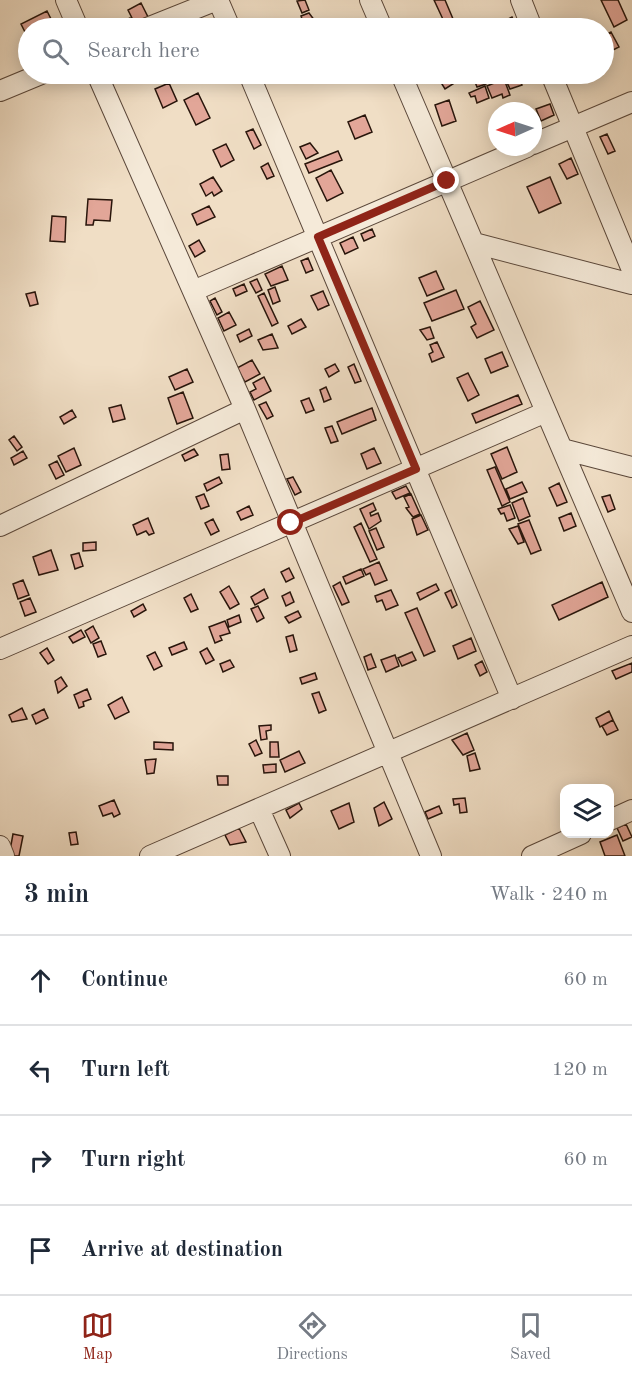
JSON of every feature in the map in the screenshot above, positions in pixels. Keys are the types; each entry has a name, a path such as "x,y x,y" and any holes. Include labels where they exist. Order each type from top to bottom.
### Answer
{"street":[{"path":"66,0 74,18"},
{"path":"172,18 217,0 225,18"},
{"path":"370,0 378,18"},
{"path":"521,0 528,18"},
{"path":"0,92 18,84"},
{"path":"101,84 245,409 430,856"},
{"path":"253,84 512,699"},
{"path":"405,84 632,612"},
{"path":"555,84 632,270"},
{"path":"542,140 632,102"},
{"path":"193,291 506,156"},
{"path":"474,243 632,284"},
{"path":"0,526 245,409"},
{"path":"0,649 546,412"},
{"path":"562,449 632,467"},
{"path":"153,855 632,646"},
{"path":"259,809 280,856"},
{"path":"614,818 632,810"},
{"path":"532,856 571,838"},
{"path":"0,846 4,856"}],"building":[{"path":"305,0 309,10 302,13 297,1"},
{"path":"434,0 445,0 453,18 442,18"},
{"path":"601,0 618,0 627,20 614,27 614,18 610,18"},
{"path":"141,3 148,18 132,18 128,10"},
{"path":"47,11 50,18 33,18"},
{"path":"309,13 313,18 302,18 301,16"},
{"path":"614,38 619,47 614,50"},
{"path":"169,84 177,101 163,108 155,89"},
{"path":"442,84 453,84 445,89"},
{"path":"506,84 510,95 503,98 502,94 492,98 487,86"},
{"path":"508,84 522,84 522,85 510,89"},
{"path":"485,86 489,98 477,103 475,96 471,97 469,93"},
{"path":"198,93 210,118 196,125 184,100"},
{"path":"449,100 456,121 442,126 435,105"},
{"path":"550,104 554,115 542,121 542,107"},
{"path":"365,115 372,132 355,139 348,122"},
{"path":"253,129 261,145 254,149 246,132"},
{"path":"607,134 615,151 608,154 600,137"},
{"path":"310,143 318,153 306,159 300,147"},
{"path":"226,144 234,160 221,167 213,150"},
{"path":"338,151 342,160 309,173 305,164"},
{"path":"571,158 578,174 567,179 559,164"},
{"path":"268,163 274,176 267,179 261,167"},
{"path":"331,170 343,193 327,201 316,178"},
{"path":"213,177 222,191 214,196 212,192 206,196 200,184"},
{"path":"550,177 561,203 539,213 527,187"},
{"path":"88,199 112,200 110,221 94,220 93,225 86,225"},
{"path":"209,206 215,217 197,225 192,214"},
{"path":"52,216 66,217 65,242 50,241"},
{"path":"372,229 375,236 364,241 361,234"},
{"path":"353,237 358,248 345,254 340,243"},
{"path":"199,240 205,251 195,257 189,246"},
{"path":"308,258 313,270 306,273 301,261"},
{"path":"282,266 288,280 271,286 265,274"},
{"path":"436,271 444,289 427,296 419,278"},
{"path":"257,279 262,290 256,293 250,282"},
{"path":"244,284 247,291 236,296 233,289"},
{"path":"275,287 280,301 273,304 268,290"},
{"path":"456,290 464,309 432,321 424,303"},
{"path":"323,291 329,305 318,310 311,296"},
{"path":"35,292 38,304 30,306 26,294"},
{"path":"264,293 278,323 272,326 258,296"},
{"path":"215,298 222,312 217,315 210,301"},
{"path":"480,301 494,330 477,338 471,327 476,324 468,307"},
{"path":"229,312 236,325 224,331 218,318"},
{"path":"301,319 306,327 292,334 288,326"},
{"path":"430,327 434,338 427,340 420,330"},
{"path":"249,329 252,336 240,342 237,335"},
{"path":"272,334 278,348 263,350 258,340"},
{"path":"437,342 444,357 432,362 429,354 433,352 430,345"},
{"path":"502,352 508,366 491,373 485,359"},
{"path":"252,360 260,374 245,382 237,368"},
{"path":"335,364 339,371 329,377 325,369"},
{"path":"354,364 361,381 355,383 348,367"},
{"path":"187,369 193,382 175,390 169,377"},
{"path":"468,373 479,395 468,401 457,378"},
{"path":"264,377 271,391 254,400 250,392 256,389 253,383"},
{"path":"326,387 331,399 324,402 320,390"},
{"path":"183,392 193,418 177,424 168,398"},
{"path":"518,395 522,404 476,423 472,414"},
{"path":"309,398 314,410 306,413 301,401"},
{"path":"266,402 273,416 267,419 259,405"},
{"path":"121,405 125,419 113,422 109,408"},
{"path":"372,408 376,420 342,434 337,422"},
{"path":"72,410 76,417 64,424 60,417"},
{"path":"332,426 338,441 331,443 325,428"},
{"path":"14,436 22,447 17,451 9,440"},
{"path":"507,447 517,472 502,479 491,454"},
{"path":"74,448 81,465 66,472 58,456"},
{"path":"374,448 381,463 367,469 361,454"},
{"path":"194,449 198,455 185,461 182,455"},
{"path":"23,451 27,458 14,465 11,458"},
{"path":"228,454 230,469 222,470 220,455"},
{"path":"57,461 64,475 56,479 49,465"},
{"path":"495,467 510,502 502,506 487,470"},
{"path":"219,477 222,483 207,491 204,484"},
{"path":"293,477 301,492 295,495 287,479"},
{"path":"522,482 527,492 510,499 506,489"},
{"path":"559,483 567,502 557,506 549,488"},
{"path":"406,486 410,493 396,499 392,492"},
{"path":"204,494 209,506 201,509 196,497"},
{"path":"411,494 420,514 413,517 406,508 409,507 404,497"},
{"path":"610,495 615,509 608,512 602,497"},
{"path":"523,498 530,516 519,521 512,503"},
{"path":"373,503 376,510 370,513 371,516 378,513 381,521 369,529 360,509"},
{"path":"510,505 515,518 507,521 504,513 501,514 498,509"},
{"path":"249,506 253,515 241,520 237,512"},
{"path":"571,513 576,526 564,531 559,518"},
{"path":"421,515 428,530 417,535 412,519"},
{"path":"148,518 154,533 149,535 146,531 137,535 133,525"},
{"path":"213,519 219,531 211,535 205,523"},
{"path":"529,520 541,550 531,554 518,524"},
{"path":"361,523 377,559 370,562 354,527"},
{"path":"518,526 524,542 518,544 509,529"},
{"path":"376,528 384,547 377,550 369,531"},
{"path":"96,542 96,550 83,551 83,543"},
{"path":"51,550 58,570 39,575 33,557"},
{"path":"79,553 83,566 75,569 71,555"},
{"path":"379,562 387,580 375,585 370,573 366,575 363,569"},
{"path":"289,568 294,578 286,582 281,572"},
{"path":"361,569 364,576 346,584 343,577"},
{"path":"23,580 29,595 18,599 13,584"},
{"path":"340,582 349,602 342,605 333,586"},
{"path":"602,582 608,597 559,620 552,605"},
{"path":"436,584 439,590 420,600 417,593"},
{"path":"229,586 239,604 230,609 220,592"},
{"path":"264,589 268,598 255,605 251,597"},
{"path":"391,590 398,605 386,610 382,600 377,602 375,596"},
{"path":"451,590 457,605 452,608 445,593"},
{"path":"290,592 294,602 286,606 282,596"},
{"path":"191,594 198,609 191,612 184,598"},
{"path":"30,598 36,612 25,616 20,602"},
{"path":"143,604 146,610 134,617 131,611"},
{"path":"258,606 264,618 257,622 251,609"},
{"path":"417,608 435,651 424,656 405,613"},
{"path":"298,611 301,617 289,623 285,617"},
{"path":"239,615 241,622 229,627 227,620"},
{"path":"225,621 230,633 220,636 222,640 215,643 209,627"},
{"path":"93,626 99,638 91,643 85,631"},
{"path":"81,630 85,637 73,643 69,637"},
{"path":"293,635 297,650 290,652 286,637"},
{"path":"471,638 476,651 458,659 453,646"},
{"path":"101,641 106,654 98,657 93,644"},
{"path":"184,642 187,649 172,655 169,648"},
{"path":"47,648 54,660 48,664 40,653"},
{"path":"207,648 214,660 206,664 200,652"},
{"path":"155,652 162,666 154,670 147,656"},
{"path":"412,652 416,660 402,666 398,658"},
{"path":"371,654 376,667 368,670 364,657"},
{"path":"395,655 399,666 386,672 381,660"},
{"path":"230,660 234,667 223,672 220,664"},
{"path":"482,661 487,672 480,676 475,665"},
{"path":"632,663 632,672 616,679 612,671"},
{"path":"315,673 317,679 302,684 300,678"},
{"path":"61,677 67,686 58,693 55,681"},
{"path":"87,689 91,699 83,702 84,706 79,708 74,695"},
{"path":"319,692 326,710 319,713 312,694"},
{"path":"122,697 129,712 115,719 108,705"},
{"path":"22,708 27,719 12,722 9,715"},
{"path":"44,709 48,718 36,724 32,715"},
{"path":"609,711 613,720 600,727 596,718"},
{"path":"613,720 618,730 607,735 602,726"},
{"path":"271,725 271,730 266,731 267,739 261,740 259,726"},
{"path":"467,733 474,750 463,755 452,740"},
{"path":"256,740 262,753 255,756 249,744"},
{"path":"154,742 173,743 173,750 154,749"},
{"path":"270,742 278,742 279,757 270,757"},
{"path":"299,751 305,763 285,772 280,760"},
{"path":"475,753 480,769 470,771 467,756"},
{"path":"156,759 154,773 147,774 145,760"},
{"path":"276,764 276,772 264,773 263,765"},
{"path":"217,776 228,776 228,785 218,785"},
{"path":"465,798 467,812 460,813 459,804 454,805 453,799"},
{"path":"114,800 120,814 114,817 112,813 103,816 99,806"},
{"path":"384,802 392,819 379,826 374,808"},
{"path":"299,803 302,809 290,818 286,810"},
{"path":"349,803 354,822 339,829 331,811"},
{"path":"439,806 442,813 428,819 425,812"},
{"path":"626,824 632,837 623,841 617,828"},
{"path":"239,828 246,842 230,845 225,835"},
{"path":"76,832 78,844 71,845 69,833"},
{"path":"13,834 23,836 19,856 9,856"},
{"path":"617,835 625,856 605,856 600,842"}],"route":[{"path":"291,523 416,469 318,237 447,181"}]}
